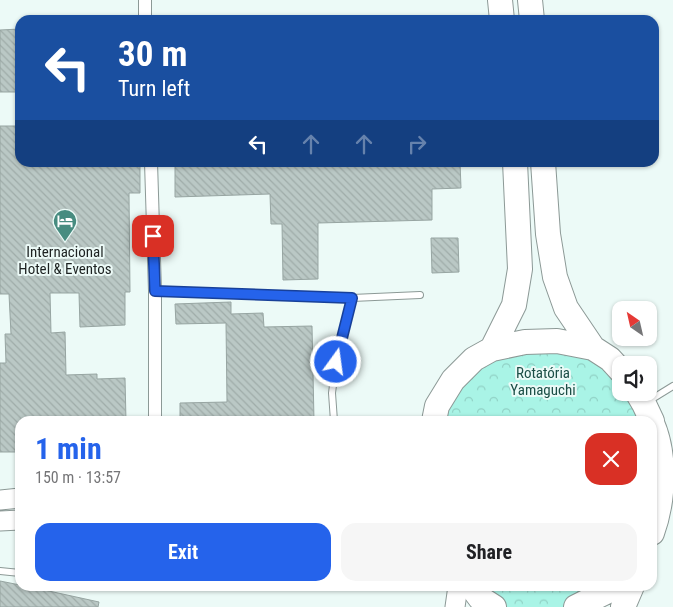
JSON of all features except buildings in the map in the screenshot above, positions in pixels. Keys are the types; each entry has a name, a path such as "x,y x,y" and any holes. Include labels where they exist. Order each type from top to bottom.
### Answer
{"highway":[{"path":"500,0 502,15"},
{"path":"530,0 532,15"},
{"path":"492,349 514,305 520,269 515,167"},
{"path":"543,167 548,234 555,277 566,308 593,348"},
{"path":"435,416 437,406 453,380 474,359 492,349 525,342 557,341 593,348 612,361"},
{"path":"657,429 667,457 657,520"},
{"path":"475,591 480,598 494,607"},
{"path":"576,607 608,591"},
{"path":"623,607 630,591"}],"street":[{"path":"145,0 145,15"},
{"path":"151,167 155,291 155,416"},
{"path":"0,500 15,498"},
{"path":"0,521 15,520"},
{"path":"455,607 457,591"}],"lane":[{"path":"155,291 352,298 420,296"},
{"path":"334,416 332,393 336,362 352,298"},
{"path":"654,416 673,386"},
{"path":"0,571 15,572"}],"green space":[{"name":"Rotatória Yamaguchi","path":"557,341 612,367 612,401 641,401 649,416 437,416 474,359"},
{"path":"476,591 605,591 576,607 494,607"}],"place":[{"name":"Internacional Hotel & Eventos","path":"65,242"}],"route":[{"path":"153,236 155,291 352,298 336,362"}]}
